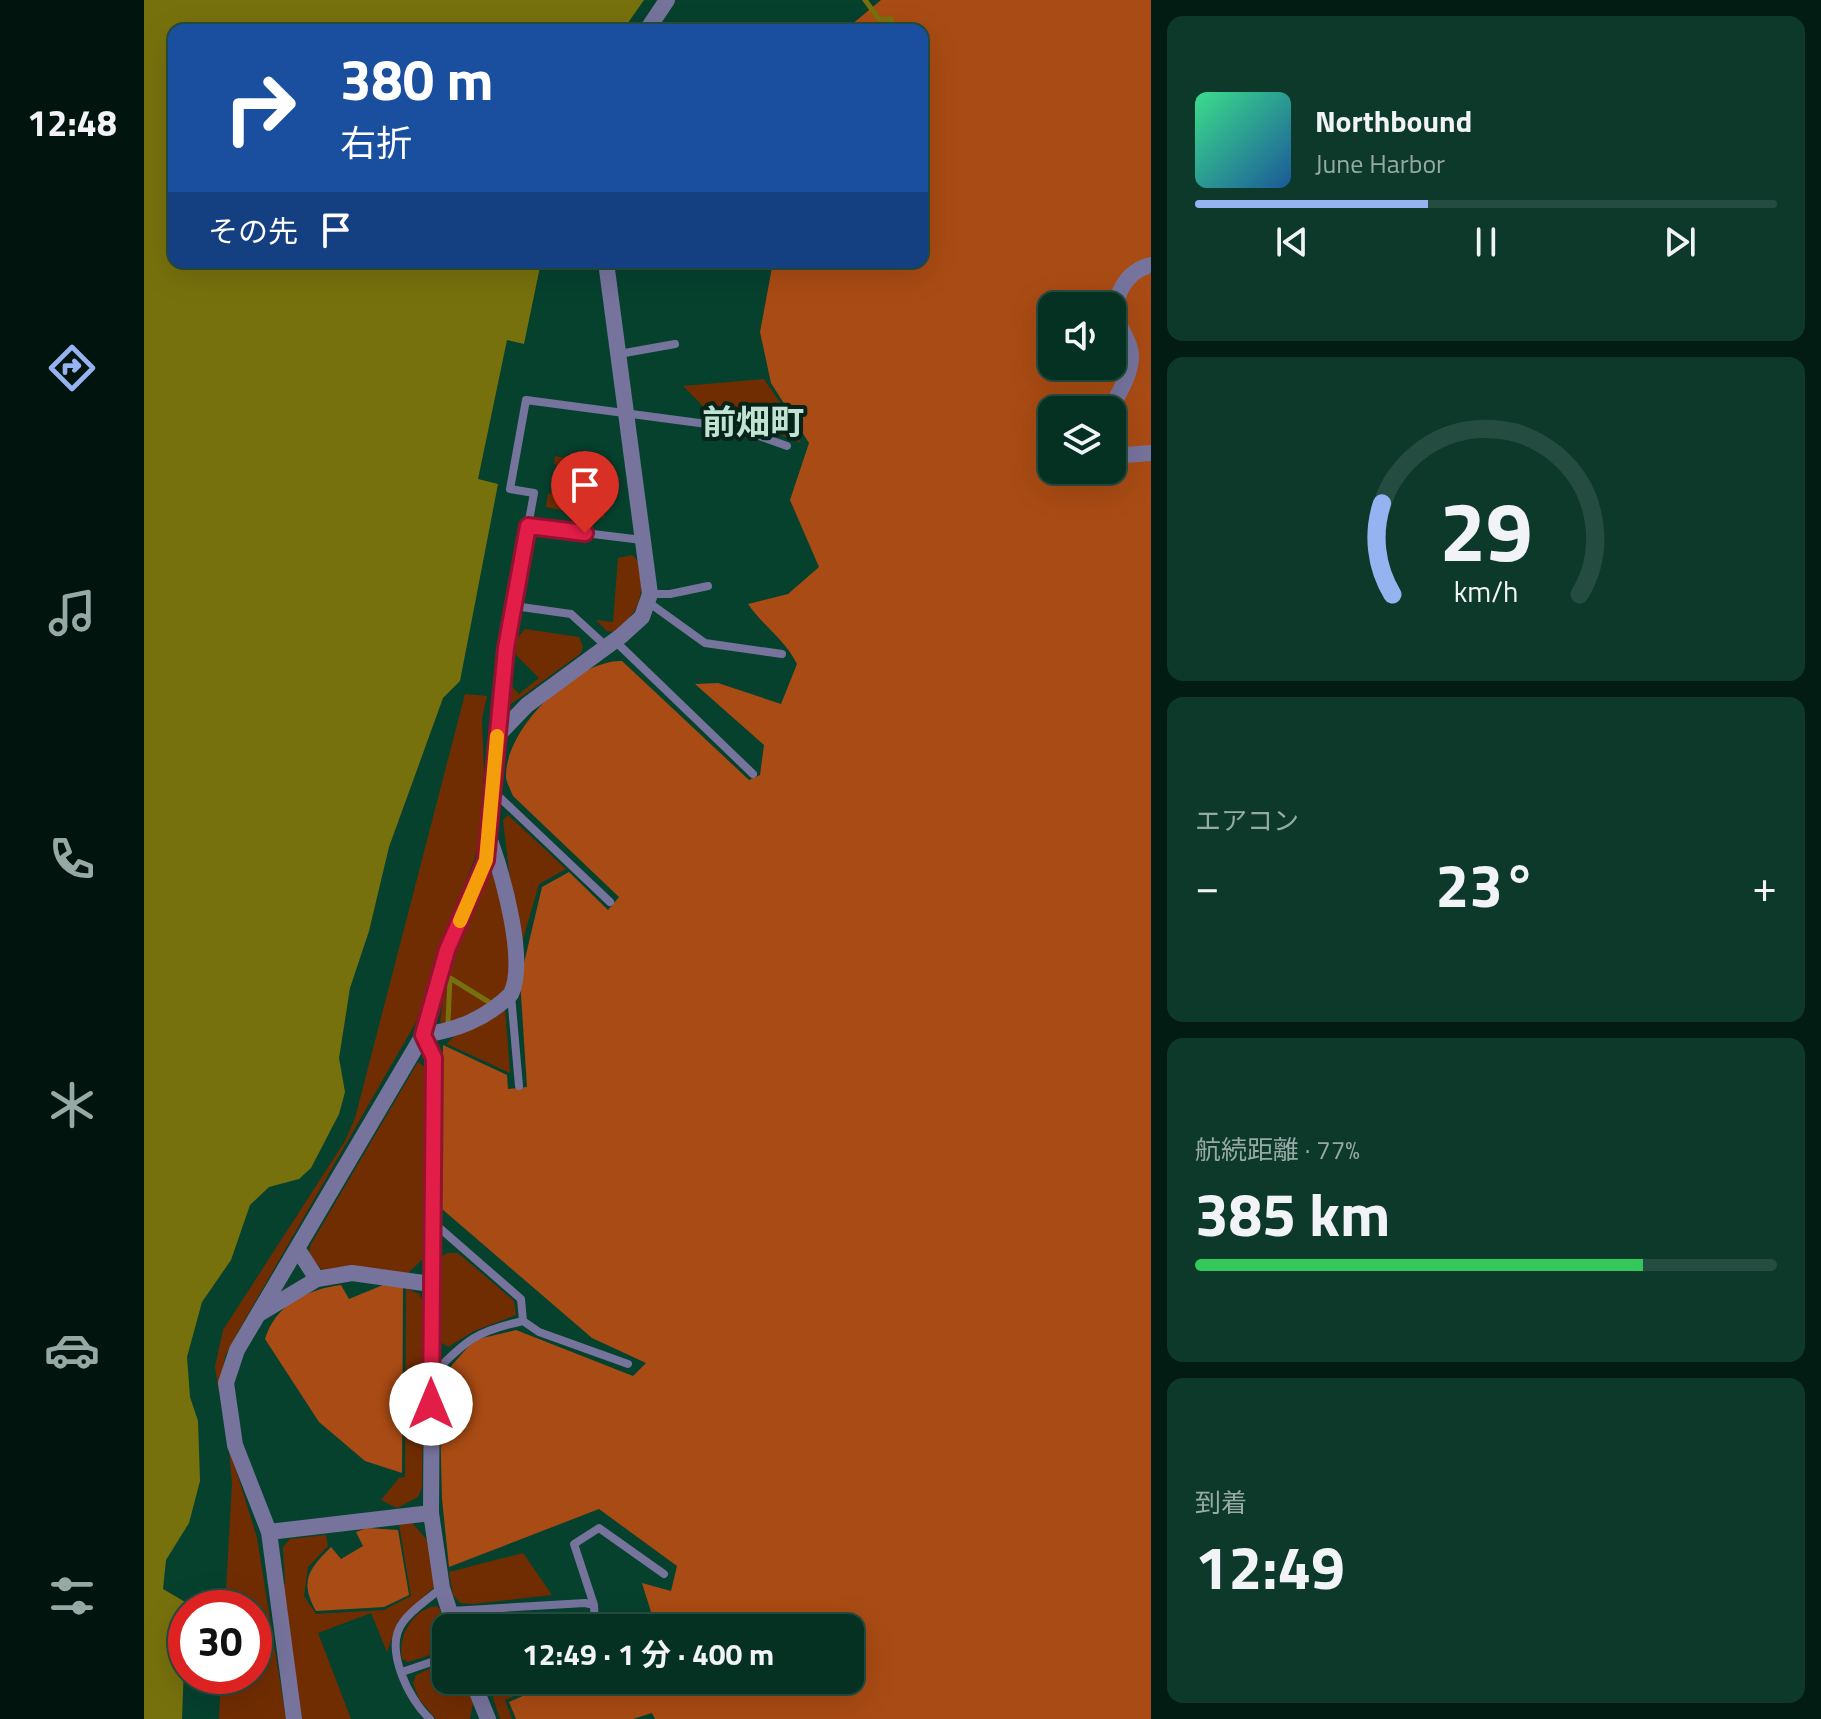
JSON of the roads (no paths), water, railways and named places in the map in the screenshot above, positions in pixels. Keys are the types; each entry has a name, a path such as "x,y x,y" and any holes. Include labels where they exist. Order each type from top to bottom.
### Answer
{"street":[{"path":"651,24 667,0"},
{"path":"1117,396 1130,372 1132,354 1116,309 1122,284 1137,268 1151,265"},
{"path":"294,1719 269,1532 235,1445 226,1383 237,1350 423,1035 447,950 486,860 495,793 497,736 527,705 611,644 642,617 649,598 607,268"},
{"path":"1126,455 1151,453"},
{"path":"423,1035 449,1031 493,1012 511,994 514,954 504,880 489,837"},
{"path":"423,1035 434,1058 431,1513 442,1588 450,1614"},
{"path":"297,1248 317,1279"},
{"path":"257,1315 317,1279 352,1273 431,1284"},
{"path":"269,1532 431,1513"},
{"path":"481,1694 488,1719"}],"lane":[{"path":"618,354 675,344"},
{"path":"497,736 514,606 534,493 510,489 526,400 737,428 787,446"},
{"path":"528,526 643,540"},
{"path":"649,598 708,586"},
{"path":"649,598 705,643 782,654"},
{"path":"514,606 571,614 611,644 753,774"},
{"path":"495,793 610,902"},
{"path":"511,994 519,1086"},
{"path":"432,1221 521,1299 523,1321"},
{"path":"431,1377 466,1340 495,1327 523,1321 539,1332 628,1364"},
{"path":"594,1614 574,1544 599,1528 664,1574"},
{"path":"430,1719 417,1707 402,1672 395,1642 402,1623 442,1588"},
{"path":"449,1611 594,1605"},
{"path":"402,1672 432,1662"}],"waterway":[{"path":"865,0 879,19 891,19 892,24"},
{"path":"448,1022 450,978 492,1004"}],"district":[{"name":"前畑町","path":"753,421"}]}
